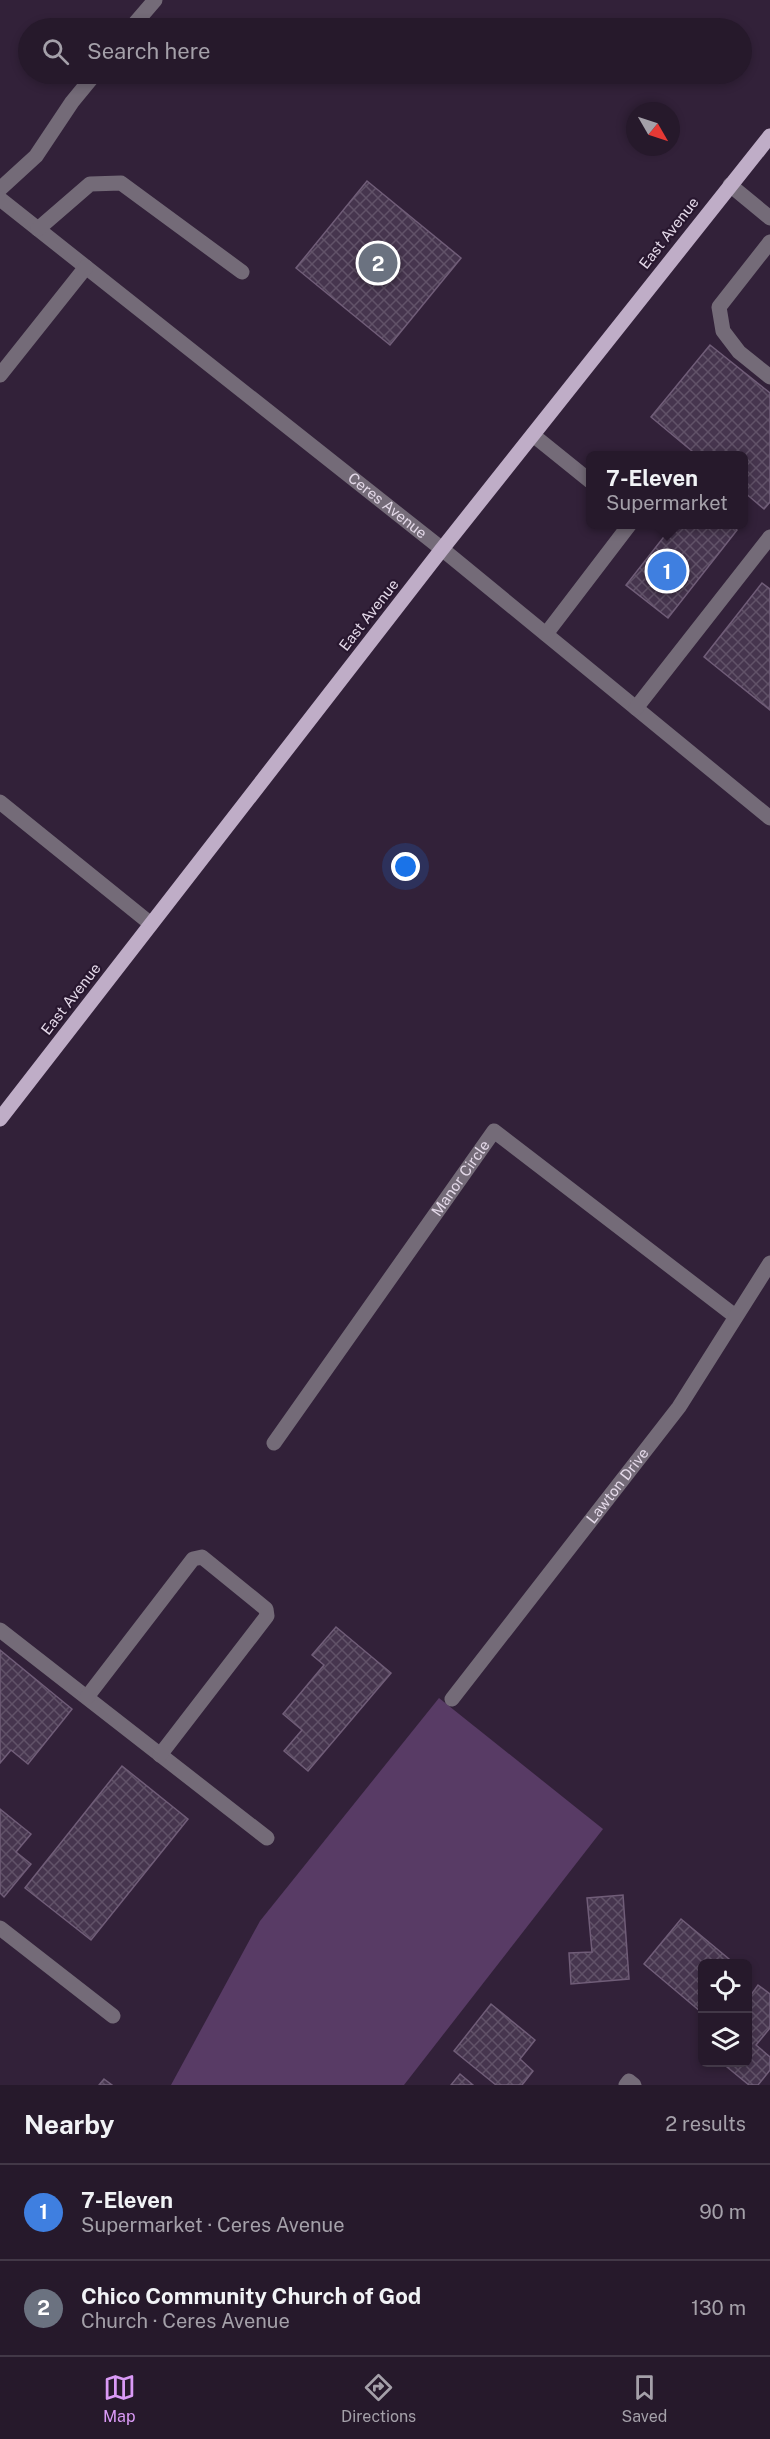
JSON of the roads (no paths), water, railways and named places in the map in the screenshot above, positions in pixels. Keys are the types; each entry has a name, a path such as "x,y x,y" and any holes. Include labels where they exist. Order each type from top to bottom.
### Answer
{"main road":[{"name":"East Avenue","path":"0,1119 442,549 770,136"}],"street":[{"path":"139,18 154,0"},
{"path":"0,189 36,156 87,84"},
{"path":"38,228 90,184 121,183 242,272"},
{"path":"730,185 770,218"},
{"name":"Ceres Avenue","path":"0,199 442,549 770,818"},
{"path":"770,242 720,307 723,331 739,352 770,377"},
{"path":"0,375 86,267"},
{"path":"533,435 586,477"},
{"path":"546,634 627,529"},
{"path":"636,708 770,537"},
{"path":"0,802 152,924"},
{"name":"Manor Circle","path":"274,1443 494,1131 735,1316"},
{"name":"Lawton Drive","path":"452,1699 679,1407 770,1263"},
{"path":"87,1697 193,1559 202,1557 266,1609 267,1616 160,1755"},
{"path":"0,1630 267,1838"},
{"path":"0,1928 113,2016"},
{"path":"626,2085 629,2081 634,2085"}],"place":[{"name":"Chico Community Church of God","path":"378,263"},
{"name":"7-Eleven","path":"667,571"}]}
